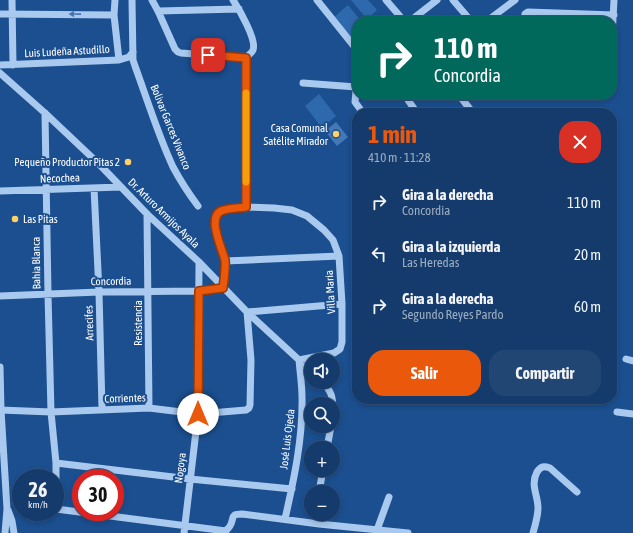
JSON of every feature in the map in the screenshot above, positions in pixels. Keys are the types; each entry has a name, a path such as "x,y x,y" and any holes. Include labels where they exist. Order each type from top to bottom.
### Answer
{"street":[{"path":"12,0 13,65"},
{"path":"115,0 114,15 119,60"},
{"name":"Bolivar Garces Vivanco","path":"132,0 133,60 174,168 198,206"},
{"path":"152,0 175,49 178,52 246,58"},
{"path":"233,0 239,9 253,40 253,50 246,58 246,207"},
{"path":"317,0 352,44"},
{"path":"386,0 400,16"},
{"path":"416,16 437,0"},
{"path":"453,0 466,16"},
{"path":"494,16 515,0"},
{"path":"524,16 528,12 614,15 614,0"},
{"path":"158,12 239,9"},
{"path":"0,14 114,15"},
{"name":"Luis Ludeña Astudillo","path":"0,65 119,60 129,57 133,52"},
{"name":"Dr. Arturo Armijos Ayala","path":"1,76 45,113 100,165 147,214 199,262 247,312 304,365"},
{"path":"303,83 352,84"},
{"path":"463,100 469,108"},
{"name":"Bahia Blanca","path":"45,113 51,412 56,463 56,509 184,529"},
{"name":"Necochea","path":"0,191 121,187"},
{"name":"Arrecifes","path":"94,188 99,292 102,409"},
{"name":"Villa Maria","path":"225,261 215,228 217,214 223,210 246,207 292,210 308,216 333,240 338,256 342,304 342,342 340,349 334,354 299,360"},
{"name":"Resistencia","path":"147,214 149,408"},
{"path":"223,288 225,261 338,256"},
{"name":"Nogoya","path":"184,529 198,414 199,262"},
{"name":"Concordia","path":"0,296 99,292 199,291 223,288"},
{"path":"247,312 342,304"},
{"name":"Corrientes","path":"1,410 51,412 149,408 198,414 246,410 250,406 251,360 247,312"},
{"name":"José Luis Ojeda","path":"285,519 292,489 301,431 302,396 299,360"},
{"path":"0,367 7,509 5,533"},
{"path":"617,412 633,414"},
{"path":"56,463 190,479 292,489"},
{"path":"533,533 538,508 534,481 538,470 542,466 550,468 577,492"},
{"path":"377,530 389,497"},
{"path":"7,509 12,520 14,533"},
{"path":"184,529 226,531 230,526 232,517 236,514 242,514 408,533"}],"shaded area":[{"path":"351,0 368,0 377,10 370,16 364,16"},
{"path":"348,5 357,16 352,16 352,39 333,18"},
{"path":"319,94 336,116 322,128 305,106"}],"building":[{"name":"Casa Comunal Satélite Mirador","path":"336,122 348,137 337,146 325,131"}],"slow traffic":[{"path":"246,93 246,182"}],"place":[{"name":"Casa Comunal Satélite Mirador","path":"336,134"},
{"name":"Pequeño Productor Pitas 2","path":"128,162"},
{"name":"Las Pitas","path":"15,219"}],"route":[{"path":"198,414 199,291 223,288 225,261 215,228 217,214 223,210 246,207 246,58 208,55"}]}
